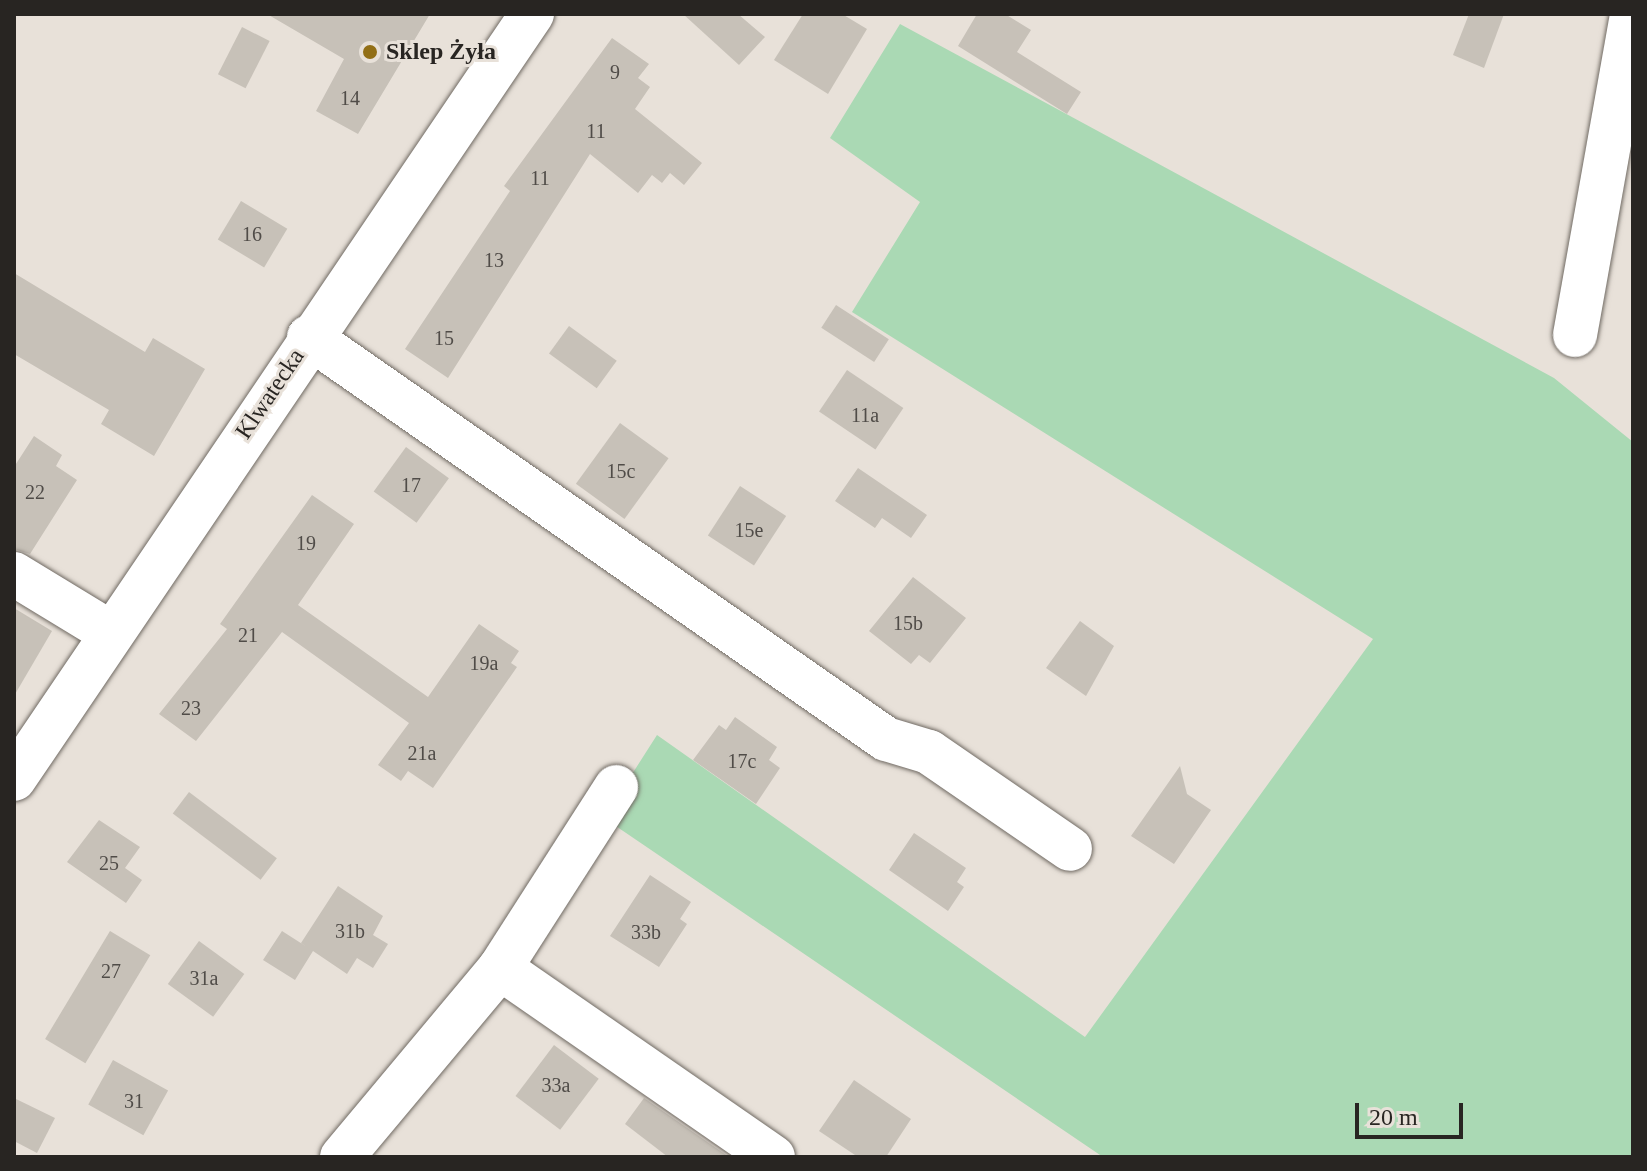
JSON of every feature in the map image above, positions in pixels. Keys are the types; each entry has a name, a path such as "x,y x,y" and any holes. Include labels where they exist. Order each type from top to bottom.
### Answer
{"street":[{"name":"Klwatecka","path":"17,767 532,14"},
{"path":"1575,335 1632,14"},
{"path":"309,337 886,739 929,752 1070,849"},
{"path":"14,574 111,633"},
{"path":"342,1157 500,968 616,787"},
{"path":"500,968 773,1157"}],"green space":[{"path":"900,24 1554,378 1633,442 1633,1157 1103,1157 604,818 657,735 1085,1037 1373,639 852,312 920,202 830,138"}],"building":[{"name":"Sklep Żyła","path":"267,14 430,14 358,134 316,111 344,59"},
{"path":"683,14 738,14 765,37 739,65"},
{"path":"803,14 842,14 867,29 828,94 774,60"},
{"path":"977,14 1005,14 1031,30 1017,52 1081,92 1067,114 958,46"},
{"path":"1469,14 1504,14 1484,68 1453,55"},
{"path":"242,27 270,41 246,88 218,74"},
{"path":"612,38 649,64 638,78 650,87 635,109 702,163 684,185 670,173 662,183 652,175 638,193 590,154 448,378 405,349 510,191 504,186"},
{"path":"241,201 287,229 264,267 218,240"},
{"path":"14,273 145,352 153,338 205,369 154,456 101,424 109,410 14,354"},
{"path":"836,305 889,339 874,362 821,328"},
{"path":"569,326 617,361 597,388 549,354"},
{"path":"847,370 903,408 875,449 819,411"},
{"path":"620,423 669,458 624,519 576,484"},
{"path":"34,436 62,455 56,466 77,480 30,554 14,549 14,467"},
{"path":"406,447 449,478 417,523 374,491"},
{"path":"858,468 927,515 911,538 882,518 875,528 835,501"},
{"path":"740,486 786,516 754,565 708,535"},
{"path":"312,495 354,524 298,605 428,697 479,624 519,651 511,663 517,667 433,788 408,771 401,781 378,765 409,723 282,632 196,741 159,714 227,629 220,624"},
{"path":"913,577 966,618 930,663 919,655 911,664 869,631"},
{"path":"14,608 52,631 14,696"},
{"path":"1080,621 1114,646 1086,696 1046,668"},
{"path":"735,717 777,747 769,760 780,768 756,804 693,760 719,725 726,730"},
{"path":"1180,766 1187,794 1211,810 1174,864 1131,836"},
{"path":"189,792 277,858 261,880 173,814"},
{"path":"99,820 140,847 125,868 142,880 126,903 67,862"},
{"path":"914,833 966,868 957,882 964,887 948,911 889,870"},
{"path":"650,875 691,902 680,919 687,924 659,967 610,936"},
{"path":"338,886 383,916 373,935 388,944 373,968 357,958 347,974 313,951 295,980 263,960 282,931 307,947 301,943"},
{"path":"110,931 150,955 85,1063 45,1039"},
{"path":"199,941 244,974 213,1017 168,984"},
{"path":"554,1045 599,1079 560,1130 515,1096"},
{"path":"113,1060 168,1091 143,1135 88,1105"},
{"path":"854,1080 911,1119 886,1157 858,1157 819,1131"},
{"path":"14,1098 55,1118 37,1153 14,1141"},
{"path":"644,1098 729,1157 668,1157 625,1124"}],"place":[{"name":"Sklep Żyła","path":"370,52"}]}
